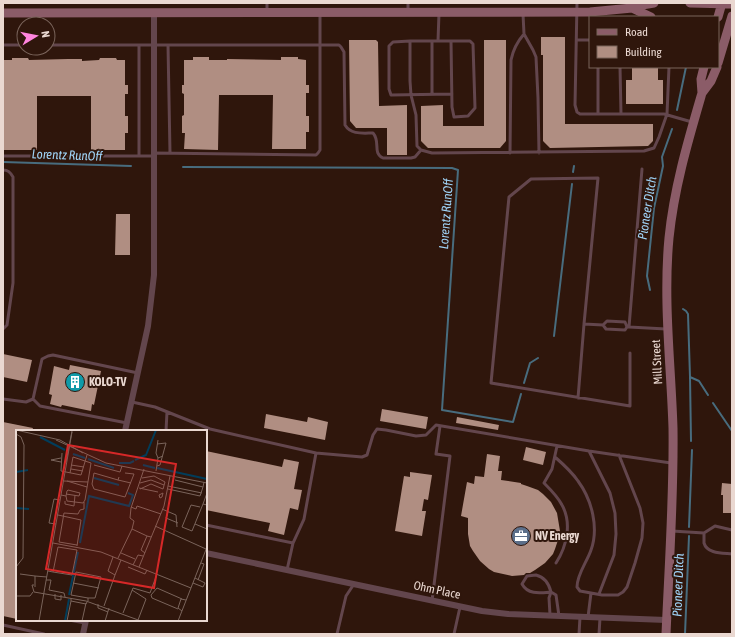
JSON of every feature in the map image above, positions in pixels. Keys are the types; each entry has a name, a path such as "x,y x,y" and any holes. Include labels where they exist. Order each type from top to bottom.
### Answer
{"main road":[{"path":"3,13 439,13 522,12 577,8 602,11 632,8 654,3"},
{"path":"690,3 732,4"},
{"path":"719,16 722,3"},
{"path":"632,8 648,16"},
{"path":"719,18 732,17"},
{"name":"Mill Street","path":"719,60 732,17"},
{"path":"719,61 732,39"},
{"name":"Mill Street","path":"666,634 673,463 667,269 671,222 676,190 702,93 701,79 703,68"},
{"name":"Mill Street","path":"702,93 711,81 716,68"}],"street":[{"path":"125,430 148,326 154,275 154,13"},
{"name":"Ohm Place","path":"207,554 482,611 508,614 666,620"},
{"path":"83,634 85,622"}],"lane":[{"path":"267,3 267,13"},
{"path":"408,3 408,13"},
{"path":"577,8 577,112 580,114 667,114 694,123"},
{"path":"522,12 524,34 536,57 539,152"},
{"path":"3,156 140,156 170,153 316,155 320,150 320,13"},
{"path":"438,41 439,13"},
{"path":"510,153 510,60 518,40 524,34"},
{"path":"577,40 589,40"},
{"path":"451,41 452,94 452,107 454,117 468,116 475,108 473,44 470,41 451,41 410,41 393,42 389,46 389,90 391,95 452,94"},
{"path":"410,41 410,81 411,94 416,115 417,146 421,150 432,154 644,151 654,148 667,114 669,68"},
{"path":"432,41 432,94"},
{"path":"3,45 16,45"},
{"path":"56,45 339,46 344,52 346,128 354,132 373,132 377,138 377,154 379,157 411,158 415,157 421,150"},
{"path":"168,45 170,153"},
{"path":"139,46 140,156"},
{"path":"598,68 598,114"},
{"path":"620,68 620,114"},
{"path":"628,327 642,169"},
{"path":"3,170 7,170 13,177 14,282 7,325 3,329"},
{"path":"578,398 598,178 531,179 509,196 491,383 578,398 630,406 630,353"},
{"path":"602,325 607,320 625,322 628,327"},
{"path":"584,324 602,325 606,329 616,330 625,330 628,327 668,330"},
{"path":"33,399 42,359 48,356 53,355 138,374"},
{"path":"3,399 26,402 33,399"},
{"path":"33,399 40,406 127,422"},
{"path":"132,402 155,407 210,429 316,453 362,457 367,456 373,435 377,429 416,436 426,435 436,425 557,446 673,463"},
{"path":"166,412 166,430"},
{"path":"432,601 450,456 436,454 440,426"},
{"path":"556,563 565,546 568,526 564,507 556,495 544,483 552,469 557,446"},
{"path":"590,451 610,493 616,520 614,555 599,594"},
{"path":"287,570 293,543 304,519 316,453"},
{"path":"555,457 579,482 593,514 594,531 592,548 577,580 577,587 580,591 618,595 623,592 626,587 635,563 642,538 643,523 640,508 620,455"},
{"path":"207,525 293,543"},
{"path":"671,530 704,533 715,526 732,530"},
{"path":"704,533 704,543 706,548 732,554"},
{"path":"550,615 549,598 551,592 550,586 541,576 527,576 522,584 524,589 531,592 551,592 556,595 559,616"},
{"path":"337,634 346,596 354,584"},
{"path":"588,617 591,593"},
{"path":"454,634 460,607"},
{"path":"579,634 580,616"},
{"path":"599,634 600,617"},
{"path":"3,625 44,634"}],"building":[{"path":"541,37 565,37 565,124 653,124 653,141 648,146 550,148 543,141 543,55 541,55"},
{"path":"349,40 376,40 378,42 379,106 407,105 407,155 387,155 387,128 356,128 350,121"},
{"path":"484,40 506,40 506,141 500,148 428,148 421,141 421,106 443,105 443,126 484,126"},
{"path":"193,57 209,57 209,60 281,60 281,57 298,57 298,59 306,60 306,85 309,85 309,93 306,93 306,116 309,116 309,132 306,132 306,149 272,149 273,95 219,95 218,150 184,149 185,133 182,133 182,116 184,115 184,94 182,93 182,85 184,85 184,60 193,60"},
{"path":"12,58 28,58 29,60 82,59 82,61 99,60 100,58 116,58 117,60 125,60 125,85 128,85 128,94 125,94 125,116 128,116 128,133 125,133 125,150 91,150 91,96 37,96 37,150 3,150 3,60 12,60"},
{"path":"632,68 658,68 658,80 663,80 663,104 626,104 626,80 632,80"},
{"path":"116,214 130,214 130,255 115,255"},
{"path":"3,354 32,360 27,382 3,377"},
{"name":"KOLO-TV","path":"70,365 101,371 94,405 92,404 91,411 50,404 52,395 49,394 54,366 69,370"},
{"path":"382,409 428,417 426,429 380,421"},
{"path":"266,414 307,422 308,417 328,422 325,440 264,428"},
{"path":"457,417 499,425 498,430 456,423"},
{"path":"3,422 33,428 32,430 16,430 16,619 3,616"},
{"path":"526,447 546,452 543,465 523,460"},
{"path":"207,451 282,467 284,459 299,462 294,489 302,490 298,510 290,508 284,535 268,531 270,523 207,510"},
{"path":"487,454 500,456 498,471 502,471 501,480 521,483 538,490 551,502 557,513 560,531 553,554 545,563 530,573 526,573 524,575 512,576 494,572 480,561 470,546 468,518 461,516 467,482 474,484 475,476 484,477"},
{"path":"410,472 432,475 428,500 424,499 422,511 426,511 422,536 395,531 404,476 410,477"},
{"path":"722,483 732,484 732,513 723,513 723,495 721,495"}],"waterway":[{"name":"Pioneer Ditch","path":"677,110 686,68"},
{"name":"Pioneer Ditch","path":"650,290 647,276 654,208 663,166 662,157 672,129"},
{"name":"Lorentz RunOff","path":"3,162 131,166"},
{"name":"Lorentz RunOff","path":"573,172 574,166"},
{"name":"Lorentz RunOff","path":"183,167 452,168 458,170 442,410 513,422 521,394"},
{"name":"Lorentz RunOff","path":"554,336 572,184"},
{"name":"Pioneer Ditch","path":"683,309 688,314 690,377 699,381 708,395"},
{"name":"Lorentz RunOff","path":"524,383 530,363 538,358"},
{"name":"Pioneer Ditch","path":"690,377 691,441"},
{"name":"Pioneer Ditch","path":"713,403 732,431"},
{"name":"Pioneer Ditch","path":"689,527 692,450"},
{"name":"Pioneer Ditch","path":"685,634 689,536"}],"place":[{"name":"KOLO-TV","path":"75,382"},
{"name":"NV Energy","path":"521,536"}]}
